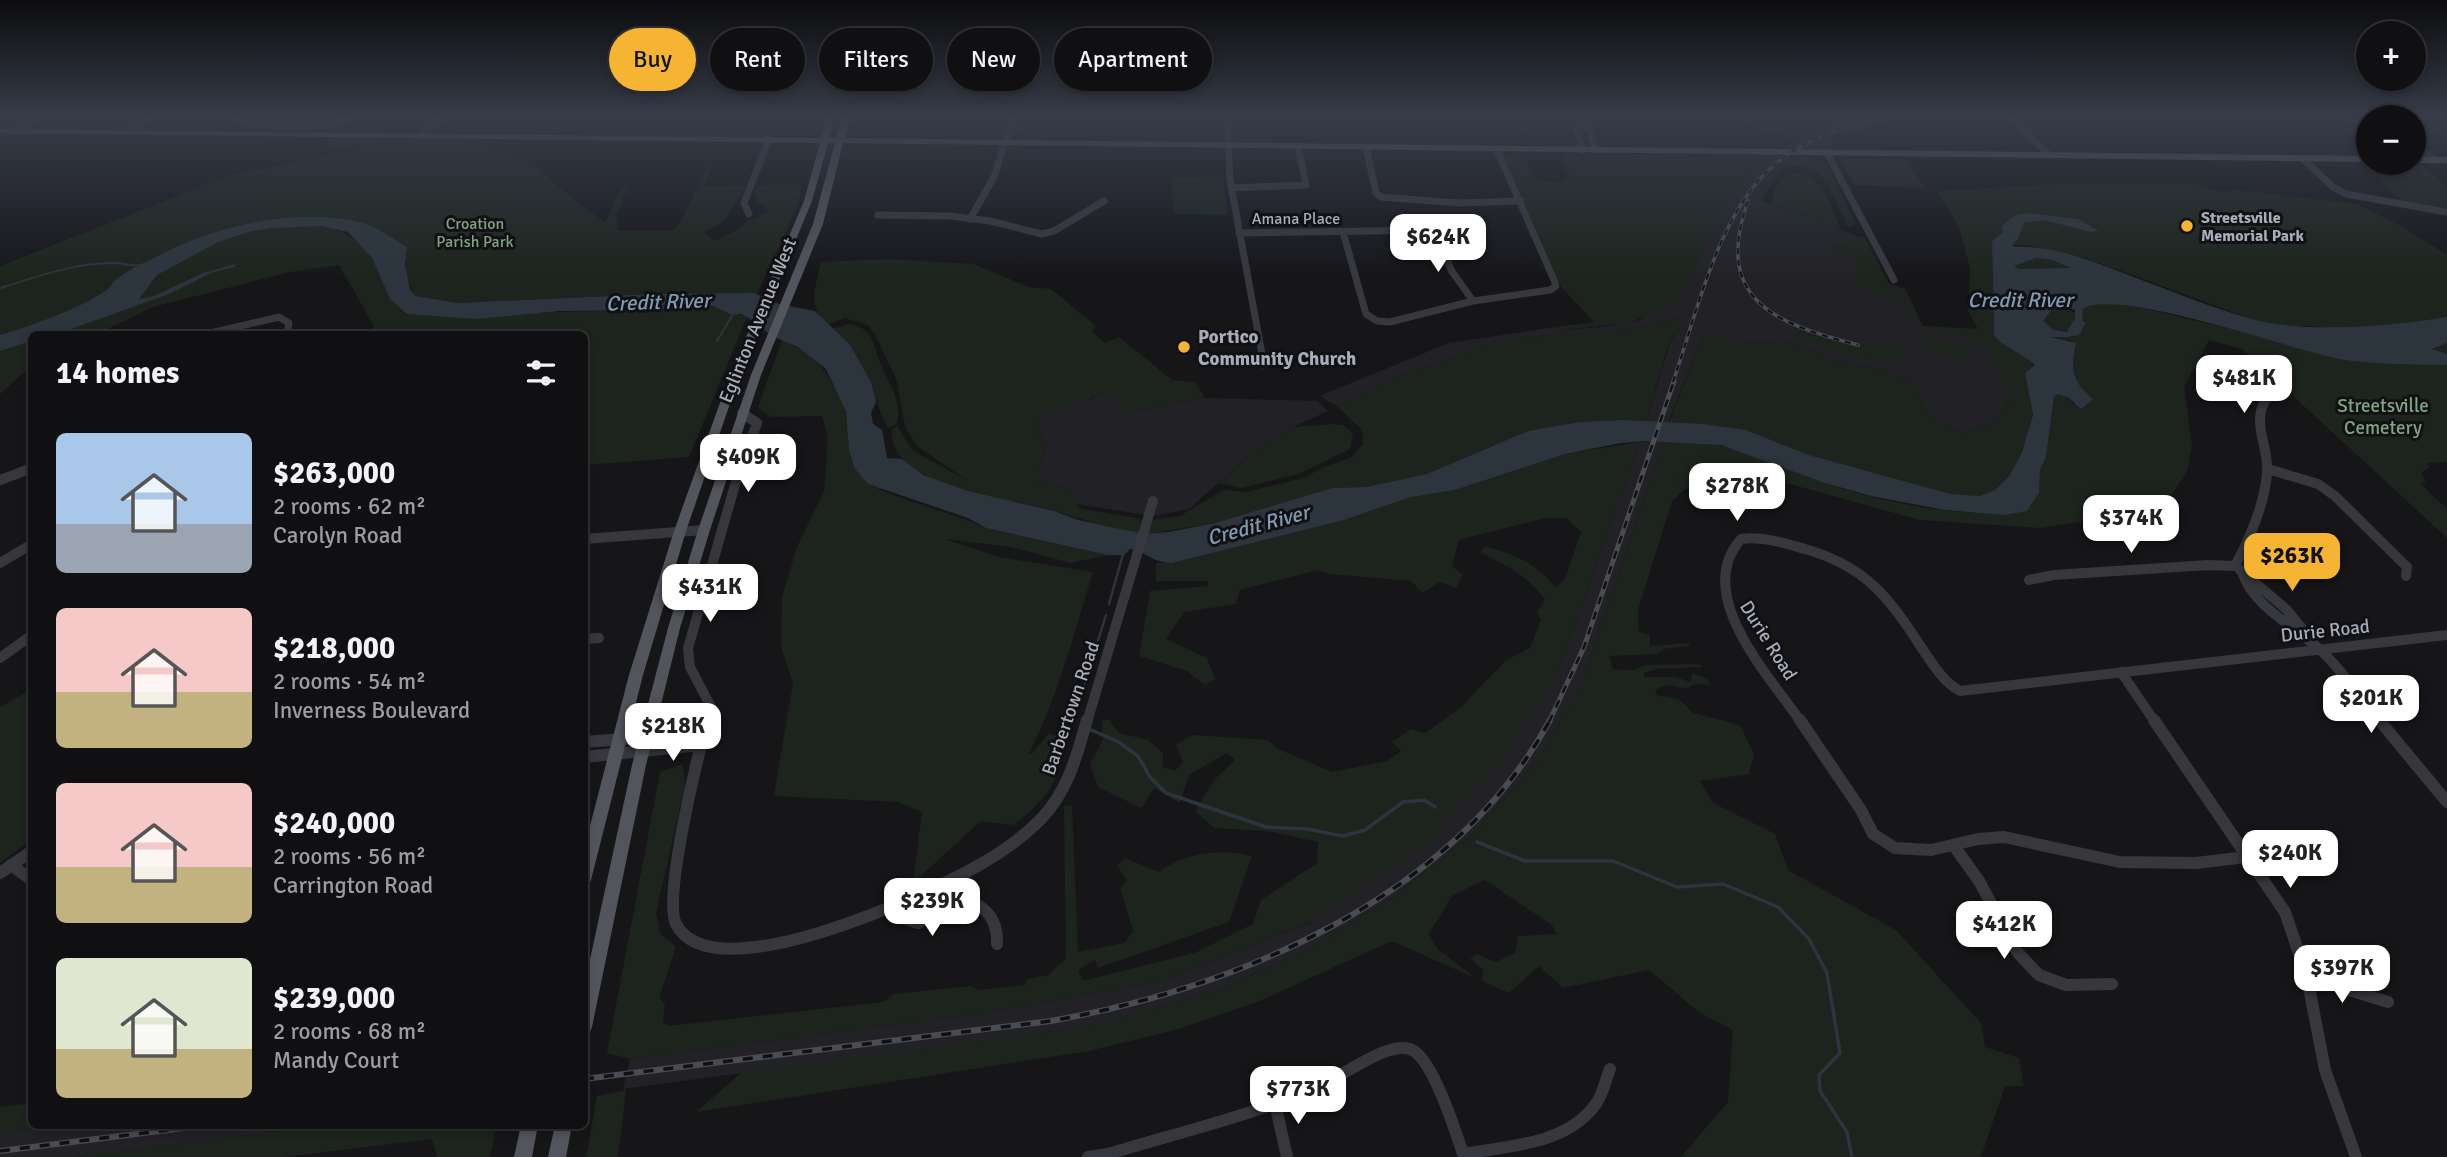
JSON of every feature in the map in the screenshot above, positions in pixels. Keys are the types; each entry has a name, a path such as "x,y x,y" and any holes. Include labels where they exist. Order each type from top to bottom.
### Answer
{"main road":[{"name":"Eglinton Avenue West","path":"588,864 617,747 680,531 736,372 808,201 816,171"},
{"name":"Eglinton Avenue West","path":"588,1008 644,744 704,530 755,376 818,224 833,171"},
{"path":"523,1157 529,1129"},
{"path":"557,1157 563,1129"}],"street":[{"path":"749,214 744,203 757,171"},
{"path":"970,219 996,171"},
{"path":"1229,171 1264,365"},
{"path":"1231,188 1306,185 1303,171"},
{"path":"1371,171 1376,192 1381,197 1458,202 1521,201"},
{"path":"1343,232 1366,314 1377,321 1390,322 1473,301 1542,293 1556,286 1507,171"},
{"path":"1837,171 1894,280"},
{"path":"2317,171 2342,192 2447,212"},
{"path":"877,215 970,219 1048,233 1104,201"},
{"name":"Amana Place","path":"1239,233 1437,230 1451,270 1473,301"},
{"path":"219,331 278,317 289,323 288,331"},
{"path":"2281,396 2268,396 2261,403 2259,416 2268,469 2239,569 2246,584 2287,625 2316,646 2447,802"},
{"name":"Barbertown Road","path":"742,413 757,423 735,485 688,648 690,667 711,707 702,739 672,897 675,923 695,945 727,950 774,945 903,903 979,865 1023,836 1057,799 1077,754 1153,501"},
{"path":"2268,469 2318,485 2335,496 2407,567 2406,576"},
{"path":"0,480 28,470"},
{"path":"588,539 704,530"},
{"name":"Durie Road","path":"2248,858 2225,862 2104,859 2024,841 1990,837 1954,846 1915,851 1896,849 1880,840 1868,828 1861,810 1727,610 1724,597 1730,550 1736,543 1748,537 1761,538 1829,555 1871,579 1889,596 1944,681 1960,691 2316,646 2447,635"},
{"path":"0,563 28,546"},
{"path":"2029,580 2054,575 2208,565 2239,569"},
{"path":"0,658 28,638"},
{"path":"588,639 599,638"},
{"path":"2121,672 2285,912 2307,977 2325,1070 2356,1157"},
{"path":"588,756 617,747 702,739"},
{"path":"588,743 617,747"},
{"path":"1954,846 1980,881 2021,957 2033,971 2051,982 2069,985 2112,984"},
{"path":"0,873 28,854"},
{"path":"11,865 28,877"},
{"path":"903,903 902,918 909,924 917,925 925,923 953,904 968,899 992,914 998,929 997,944"},
{"path":"2307,977 2388,1002"},
{"path":"1088,1157 1108,1156 1275,1103 1314,1088 1395,1048 1414,1051 1424,1064 1450,1117 1463,1155 1546,1137 1573,1126 1595,1105 1610,1069"},
{"path":"1275,1103 1287,1157"}],"shaded area":[{"path":"1753,171 1773,171 1754,198 1865,239 1885,282 1905,289 1923,326 1979,329 2014,393 1993,422 1961,433 1925,411 1916,384 1895,372 1842,362 1796,344 1724,340 1703,334 1668,423 1646,422 1670,342 1680,328 1683,316 1601,333 1568,333 1496,341 1434,365 1390,378 1337,406 1319,396 1449,343 1555,327 1563,330 1602,327 1641,320 1706,242 1724,200 1729,199"},
{"path":"1846,171 1913,171 1925,188 1854,185"},
{"path":"1099,392 1121,400 1124,414 1205,398 1317,401 1328,411 1293,427 1253,452 1189,509 1153,516 1075,504 1072,489 1038,481 1036,477 1047,445 1038,431 1039,418 1050,407 1091,400"},
{"path":"1664,441 1580,686 1539,758 1473,834 1390,899 1310,948 1214,992 1085,1027 623,1089 630,1059 991,1012 1162,981 1312,922 1558,673 1640,442"},
{"path":"32,1129 298,1129 77,1157 0,1157 0,1133"}],"green space":[{"name":"Croation Parish Park","path":"252,171 542,171 605,223 617,195 629,183 616,217 619,231 674,230 704,174 710,171 704,186 744,185 745,189 723,222 704,232 714,241 739,229 748,220 768,212 765,206 757,202 755,191 758,185 802,185 797,207 757,294 653,294 457,303 416,296 407,273 407,247 362,222 304,217 271,221 271,228 314,226 340,231 352,237 375,262 390,299 533,313 713,306 747,317 689,457 588,465 588,331 371,331 374,326 339,265 290,272 153,307 103,331 28,331 28,369 0,394 0,266 228,176"},
{"path":"1511,171 1532,171 1545,182 1564,182 1569,177 1566,171 1753,171 1729,199 1724,201 1684,294 1666,309 1628,323 1563,330 1555,327 1594,322 1561,287"},
{"path":"1773,171 1780,171 1762,201 1754,198"},
{"path":"1814,171 1830,171 1856,224 1849,227 1826,182"},
{"path":"2426,171 2429,171 2447,187 2447,208 2403,201 2374,175 2426,175"},
{"path":"1791,173 1802,174 1818,184 1829,201 1841,231 1823,239 1821,238 1838,229 1770,203 1778,184"},
{"path":"1223,177 1228,215 1174,214 1171,178"},
{"path":"2074,183 2196,184 2217,191 2238,190 2357,204 2405,228 2447,255 2447,354 2315,326 2287,326 2251,319 2086,258 2029,245 2012,245 2023,223 2043,220 2091,232 2099,230 2027,213 1992,241 1994,336 2035,365 2025,373 2033,415 2022,452 2010,475 1995,490 1980,496 1951,494 1809,455 1746,430 1704,424 1669,423 1703,334 1711,330 1724,340 1796,344 1842,362 1895,372 1916,384 1925,411 1961,433 1993,422 2014,393 1987,349 1971,338 1922,329 1912,322 1897,287 1905,289 1923,327 1978,329 1968,311 1970,268 1959,227 1937,191"},
{"path":"1864,236 1889,284 1892,292 1889,299 1877,298 1865,290 1856,277 1858,273 1855,255 1828,253 1825,250"},
{"path":"2036,258 2052,260 2070,269 2020,269 2013,266"},
{"path":"888,259 973,264 1029,287 1051,289 1096,326 1092,332 1105,343 1119,337 1172,380 1195,382 1205,398 1124,414 1112,409 1120,400 1099,392 1086,401 1055,408 1039,418 1038,431 1047,445 1036,477 1038,481 1072,489 1078,508 1141,519 1139,533 957,488 931,478 909,465 896,449 892,429 897,426 913,451 968,481 917,446 905,427 897,381 868,325 845,318 827,325 815,303 815,287 821,262"},
{"name":"Streetsville Cemetery","path":"2106,303 2138,307 2273,339 2337,358 2363,362 2447,365 2447,462 2426,463 2430,467 2421,473 2426,482 2420,483 2447,509 2447,538 2242,349 2209,340 2184,387 2192,446 2187,471 2169,498 2103,518 2040,528 1920,520 1786,483 1740,467 1723,466 1710,472 1709,488 1685,489 1672,501 1638,610 1639,632 1650,635 1650,646 1689,643 1689,646 1663,649 1658,654 1609,656 1613,669 1633,670 1646,665 1700,664 1702,667 1657,669 1644,673 1644,677 1676,677 1690,682 1692,673 1708,679 1709,685 1695,684 1685,689 1670,685 1658,688 1655,695 1679,699 1693,713 1740,725 1754,754 1749,774 1700,781 1713,803 1775,834 1788,870 1896,930 1981,1023 1985,1047 2019,1058 2024,1086 2005,1086 1981,1157 1681,1157 1728,1102 1733,1030 1700,1013 1649,970 1563,988 1539,966 1509,993 1482,981 1483,970 1470,958 1477,954 1496,962 1515,953 1518,936 1557,934 1552,925 1485,880 1453,895 1428,935 1439,950 1475,978 1392,941 1262,1000 1179,1029 1089,1051 696,1112 742,1072 1084,1027 1214,992 1310,948 1390,899 1473,834 1539,758 1580,686 1664,441 1735,449 1845,489 1896,502 1978,513 2027,511 2039,493 2040,470 2046,457 2054,397 2058,393 2069,398 2074,405 2080,388 2074,376 2071,341 2050,336 2069,337 2072,332 2059,332 2042,320 2053,308 2070,309 2083,319 2083,309 2090,305"},
{"path":"1684,316 1680,328 1669,342 1646,422 1579,422 1528,431 1427,474 1366,487 1332,488 1215,523 1147,534 1151,520 1180,516 1224,490 1246,492 1304,478 1352,457 1363,444 1362,430 1337,406 1390,378 1434,365 1496,341 1569,333 1601,333"},
{"path":"849,324 862,328 870,337 893,391 898,407 897,424 888,428 860,364 853,352 831,329"},
{"path":"1806,331 1858,347 1858,341 1898,346 1906,351 1905,358 1861,359 1834,352 1793,335"},
{"path":"1928,337 1967,345 1973,351 1967,358 1954,361 1922,339"},
{"path":"782,340 809,355 827,375 845,410 855,465 865,480 873,486 986,528 1108,555 1071,563 1011,547 944,539 999,557 1093,572 1057,688 1028,755 1032,754 1049,733 1065,739 1056,778 1044,798 1013,825 981,821 913,883 922,812 898,802 774,796 793,683 781,647 782,597 797,547 824,492 828,437 822,416 771,417 758,407"},
{"path":"1343,425 1353,433 1350,449 1299,474 1241,488 1219,483 1253,452 1293,427"},
{"path":"1640,442 1558,673 1494,771 1421,848 1311,922 1162,981 991,1012 630,1059 607,1053 660,772 683,764 685,786 656,913 660,933 676,947 659,998 665,1004 663,1021 668,1026 883,1002 893,994 971,986 980,990 1025,985 1027,979 1048,975 1066,959 1064,806 1072,805 1078,952 1124,943 1133,931 1120,888 1127,880 1117,866 1125,858 1159,872 1191,856 1228,852 1252,856 1229,922 1098,968 1095,960 1078,970 1083,981 1197,952 1253,924 1261,900 1317,863 1318,842 1268,831 1214,828 1195,811 1215,779 1235,760 1227,753 1189,775 1180,803 1154,788 1141,808 1098,787 1090,764 1103,739 1102,721 1108,719 1119,733 1148,740 1163,753 1163,767 1175,771 1183,762 1176,744 1193,735 1268,740 1278,749 1332,772 1387,761 1401,751 1392,742 1411,729 1425,733 1460,708 1505,661 1530,648 1541,619 1537,613 1545,599 1523,577 1480,552 1485,547 1515,556 1541,572 1556,587 1565,579 1581,532 1566,518 1545,518 1459,540 1452,566 1463,575 1456,588 1439,582 1423,593 1411,581 1330,574 1318,570 1240,590 1236,604 1184,612 1166,639 1207,658 1215,679 1205,685 1187,671 1139,656 1150,591 1208,586 1208,581 1156,581 1156,563 1172,563 1344,520 1411,497 1455,490 1565,454"},
{"path":"28,692 28,842 0,863 0,707"},
{"path":"626,1090 618,1157 586,1157 597,1096"},
{"path":"28,1103 28,1129 32,1129 0,1133 0,1107"},
{"path":"298,1129 496,1129 490,1157 437,1157 432,1139 285,1157 77,1157"}],"water":[{"name":"Credit River","path":"2027,213 2078,219 2099,231 2091,232 2043,220 2024,223 2018,239 2012,245 2076,256 2208,305 2274,324 2375,326 2447,317 2447,343 2431,349 2447,354 2447,365 2339,359 2206,322 2131,306 2102,304 2083,309 2082,324 2075,319 2075,310 2066,307 2053,308 2043,321 2054,330 2076,334 2069,337 2051,337 2076,343 2074,374 2081,387 2093,399 2081,409 2069,398 2058,394 2054,397 2046,457 2040,470 2039,493 2027,511 2004,515 1945,510 1871,496 1825,483 1721,445 1645,441 1565,454 1455,490 1411,497 1344,520 1172,563 1159,561 1130,549 1124,555 1108,555 986,528 968,518 868,484 855,469 849,450 846,412 826,369 798,347 772,336 741,314 732,315 713,306 559,311 477,319 407,314 390,299 372,258 348,232 320,226 271,228 218,242 157,275 139,299 154,296 203,273 236,264 234,267 211,273 169,294 65,331 28,331 28,342 0,351 0,335 40,322 86,302 108,289 125,273 188,242 261,221 336,218 366,224 407,247 405,264 410,289 416,296 457,303 653,294 754,293 779,304 815,311 850,345 871,382 876,402 871,413 873,424 882,430 887,458 902,459 923,475 968,491 1054,511 1078,520 1145,534 1215,523 1332,488 1366,487 1427,474 1528,431 1579,422 1623,420 1704,424 1746,430 1809,455 1951,494 1980,496 1995,490 2010,475 2022,452 2033,415 2025,373 2035,365 1994,336 1992,241 2003,232 2001,226 2016,215","holes":["2036,258 2052,260 2070,268 2019,269 2014,266"]}],"waterway":[{"path":"0,288 84,265 145,265"},
{"path":"717,341 733,314"},
{"name":"Credit River","path":"2074,332 2079,323"},
{"path":"1109,604 1123,554"},
{"path":"1080,699 1106,615"},
{"path":"1091,730 1117,741 1138,756 1150,777 1166,793 1266,827 1307,829 1343,836 1365,830 1403,802 1424,800 1435,807"},
{"path":"1477,842 1525,861 1613,861 1677,887 1723,884 1778,907 1809,939 1827,973 1840,1053 1819,1075 1820,1091 1847,1132 1852,1157"}],"railway":[{"path":"1673,382 1701,294 1725,234 1740,206 1769,171"},
{"path":"1748,201 1739,235 1739,263 1746,285 1759,303 1778,317 1802,328 1858,345"},
{"path":"1550,720 1584,647 1674,381"},
{"path":"588,1079 1051,1021 1123,1006 1195,985 1266,958 1335,925 1399,884 1458,837 1508,783 1550,720"},
{"path":"0,1151 176,1129"}],"place":[{"name":"Streetsville Memorial Park","path":"2187,226"},
{"name":"Portico Community Church","path":"1184,347"}]}
